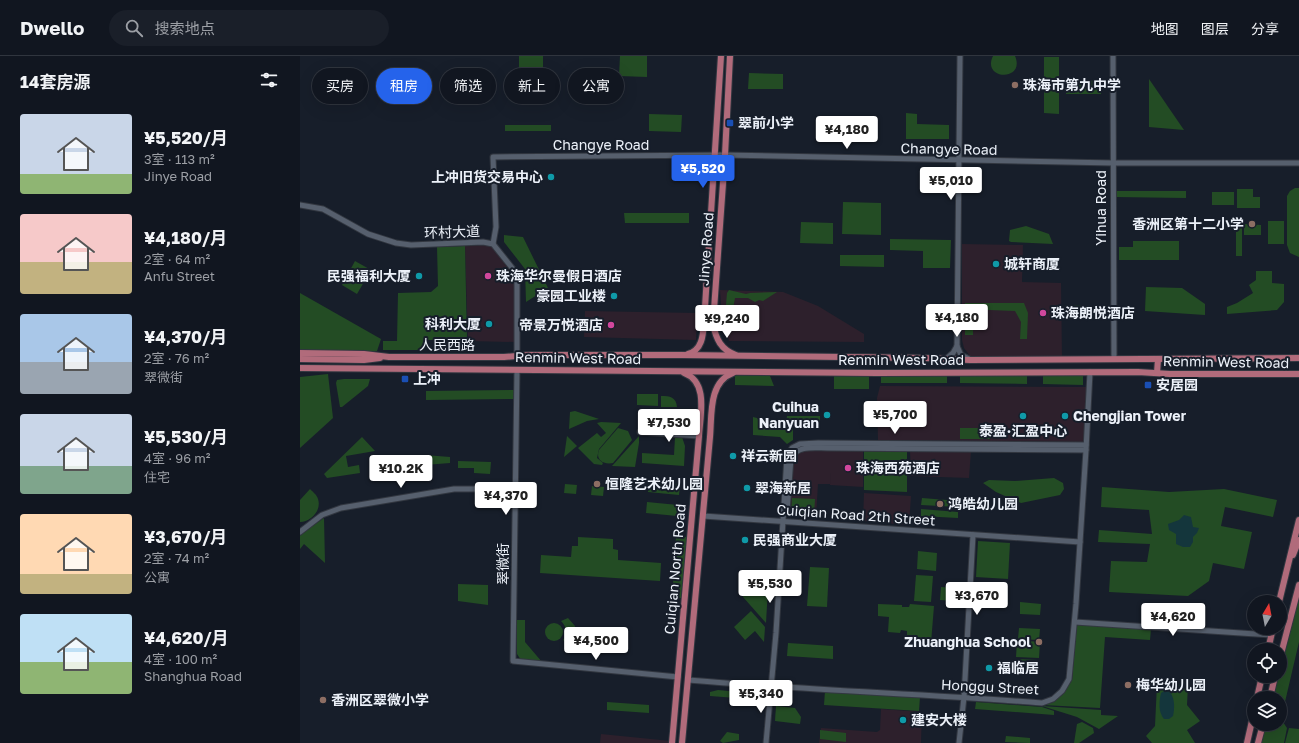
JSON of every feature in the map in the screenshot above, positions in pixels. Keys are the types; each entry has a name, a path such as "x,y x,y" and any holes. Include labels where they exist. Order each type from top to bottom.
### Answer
{"main road":[{"name":"Jinye Road","path":"682,355 689,354 701,343 704,323 720,56"},
{"name":"Jinye Road","path":"730,56 725,155 713,324 714,332 719,344 728,352 741,356"},
{"name":"人民西路","path":"300,353 364,354 389,357 504,357"},
{"name":"Renmin West Road","path":"504,357 682,355 956,360 1299,358"},
{"name":"人民西路","path":"300,359 364,360 389,357"},
{"path":"1158,359 1158,373"},
{"name":"人民西路","path":"300,368 504,369"},
{"name":"人民西路","path":"300,372 358,372 389,369"},
{"name":"Renmin West Road","path":"504,369 885,373 1138,372 1299,374"},
{"name":"Cuiqian North Road","path":"672,743 701,398 695,380 680,371"},
{"name":"Cuiqian North Road","path":"682,743 712,399 717,388 729,374 740,372"},
{"path":"1281,595 1299,520"},
{"path":"1287,569 1298,543"},
{"path":"1284,643 1299,585"},
{"path":"1270,643 1272,635"},
{"path":"1247,743 1250,731"},
{"path":"1258,743 1261,731"}],"street":[{"path":"946,359 954,353 957,346 960,56"},
{"name":"Yihua Road","path":"1113,56 1114,359"},
{"name":"Changye Road","path":"493,244 496,227 493,157 725,155 960,161 1299,163"},
{"name":"环村大道","path":"300,205 323,209 368,234 396,243 411,246 483,242 493,244 513,269 517,283 517,356"},
{"path":"957,346 961,355 970,360"},
{"name":"翠微街","path":"517,370 513,661 678,677"},
{"name":"Honggu Street","path":"688,680 772,687 964,697 1042,703 1053,699 1062,691 1069,680 1075,622 1090,372"},
{"path":"640,432 699,436"},
{"path":"766,743 772,687 784,522 787,512 791,458 795,451 800,449 833,448 1086,447"},
{"path":"300,532 322,515 341,508 454,489 515,489"},
{"name":"Cuiqian Road 2th Street","path":"703,516 1080,542"},
{"path":"959,743 964,697 974,535"},
{"path":"1075,622 1247,633"}],"shaded area":[{"path":"962,244 1023,245 1022,282 1061,283 1062,358 970,356 964,348 962,340"},
{"path":"465,246 492,246 512,270 515,284 516,342 468,341"},
{"path":"720,290 783,292 818,306 864,334 864,342 729,341 722,319"},
{"path":"585,311 697,313 696,340 584,337"},
{"path":"880,386 1087,387 1084,442 878,440 877,398"},
{"path":"863,450 863,487 830,485 831,461 830,484 818,484 816,518 790,516 793,460 798,454 804,451"},
{"path":"910,450 971,451 969,478 911,476"},
{"path":"864,493 911,496 909,525 863,521"},
{"path":"1184,515 1191,517 1193,527 1199,528 1193,537 1193,542 1190,547 1183,547 1176,544 1176,534 1169,530 1168,524 1179,520"},
{"path":"1166,690 1173,697 1174,705 1173,716 1169,719 1164,719 1160,706 1161,693"},
{"path":"881,709 922,712 921,743 819,743 821,728 877,732 880,730"},
{"path":"601,734 671,741 671,743 600,743"}],"green space":[{"path":"519,56 543,56 543,68 519,68"},
{"path":"620,56 647,56 647,77 624,76 624,68 619,68"},
{"path":"993,56 1015,56 1017,64 1015,70 1010,74 1004,75 993,70 991,64"},
{"path":"1044,57 1059,57 1059,114 1044,113"},
{"path":"749,73 783,74 783,89 748,89"},
{"path":"1149,79 1184,130 1149,127"},
{"path":"1066,80 1102,81 1101,94 1066,94"},
{"path":"906,113 917,114 917,124 949,125 949,139 906,139"},
{"path":"649,114 682,115 681,132 649,131"},
{"path":"505,125 551,125 551,131 505,131"},
{"path":"1295,188 1299,188 1299,257 1290,253 1287,245 1287,196 1290,191"},
{"path":"1237,189 1253,189 1253,197 1260,197 1260,208 1237,208"},
{"path":"1115,191 1186,191 1186,198 1115,197"},
{"path":"1212,192 1234,192 1234,205 1212,205"},
{"path":"843,202 881,203 881,235 842,234"},
{"path":"624,213 689,213 689,223 625,223"},
{"path":"1236,218 1242,218 1242,256 1236,256"},
{"path":"1268,221 1284,221 1284,244 1268,244"},
{"path":"801,222 833,223 833,244 800,243"},
{"path":"1244,224 1261,225 1261,235 1244,235"},
{"path":"1026,226 1049,234 1053,244 1009,241 1010,230"},
{"path":"504,235 523,237 548,288 526,302 525,269 504,242"},
{"path":"890,239 951,240 950,268 923,268 923,251 890,250"},
{"path":"1133,241 1179,241 1179,260 1119,260 1119,247 1133,247"},
{"path":"465,246 467,340 425,340 425,350 383,350 383,341 397,341 398,293 431,292 438,286 437,247"},
{"path":"840,255 884,255 884,267 840,266"},
{"path":"355,261 371,270 357,294 342,285"},
{"path":"1256,271 1272,271 1272,283 1284,284 1284,302 1277,310 1227,314 1227,307 1237,303 1253,293 1249,285 1256,280"},
{"path":"1146,287 1182,288 1205,304 1205,315 1145,311"},
{"path":"729,290 746,294 777,292 763,301 759,300 755,302 748,298 735,298 732,314 726,317 727,293"},
{"path":"300,293 381,339 377,351 339,353 300,349"},
{"path":"965,303 1024,303 1028,313 1027,339 1020,339 1021,322 1015,311 973,311 973,335 965,335"},
{"path":"1065,305 1107,307 1106,319 1065,318"},
{"path":"328,374 333,418 300,448 300,377"},
{"path":"881,374 947,375 947,383 881,383"},
{"path":"735,375 770,376 774,386 735,385"},
{"path":"834,375 869,375 869,389 834,389"},
{"path":"960,375 1027,375 1027,384 960,383"},
{"path":"1043,376 1083,376 1083,385 1043,384"},
{"path":"370,379 368,386 340,407 336,383 337,380"},
{"path":"514,390 514,399 426,400 426,391"},
{"path":"637,394 658,394 658,406 637,405"},
{"path":"661,396 667,396 674,399 677,407 661,407"},
{"path":"575,411 599,419 587,421 569,429 570,412"},
{"path":"787,416 820,416 820,422 793,422 793,440 787,444 780,437 753,435 753,417 757,418 764,427 785,430"},
{"path":"597,423 621,423 599,449 597,458 603,463 602,465 594,464 578,448 597,433 601,437 606,433"},
{"path":"618,428 628,431 632,440 613,463 601,461 598,457 599,450"},
{"path":"960,428 990,428 990,439 960,439"},
{"path":"567,436 577,446 564,457"},
{"path":"639,436 635,467 612,466"},
{"path":"362,437 375,451 346,456 348,467 359,465 360,473 327,478 324,474"},
{"path":"675,437 682,437 685,446 684,466 642,463 642,453 674,455"},
{"path":"864,450 907,450 907,492 864,490"},
{"path":"425,455 450,457 450,463 425,465"},
{"path":"458,461 491,462 490,474 474,473 474,468 458,468"},
{"path":"1054,478 1063,483 1064,489 1060,495 1021,503 996,492 983,483 989,480 1015,481"},
{"path":"648,481 680,484 679,495 648,492"},
{"path":"565,484 577,485 576,494 564,493"},
{"path":"592,486 604,487 603,496 591,495"},
{"path":"1102,487 1169,492 1224,489 1277,500 1273,517 1225,507 1221,526 1252,532 1244,569 1213,563 1209,581 1188,596 1109,592 1111,561 1147,562 1150,544 1098,542 1099,530 1152,534 1149,510 1101,507"},
{"path":"310,489 315,494 319,503 317,512 308,520 300,522 300,500"},
{"path":"792,498 815,499 814,516 791,515"},
{"path":"922,498 959,501 958,507 921,505"},
{"path":"647,502 678,505 677,516 646,513"},
{"path":"921,509 958,512 958,518 921,516"},
{"path":"324,518 325,563 304,544 300,549 301,534"},
{"path":"676,536 687,537 681,598 672,598"},
{"path":"578,537 613,539 613,549 618,550 618,560 661,563 660,581 540,573 541,555 571,557 572,546 578,546"},
{"path":"978,541 1010,543 1008,579 976,577"},
{"path":"918,551 937,553 936,571 917,569"},
{"path":"810,567 829,568 827,607 807,606"},
{"path":"916,575 933,576 931,602 914,601"},
{"path":"458,584 488,585 488,605 458,601"},
{"path":"1299,585 1299,642 1287,693 1287,691 1272,691 1274,683 1287,683 1287,643 1284,643"},
{"path":"744,586 768,588 766,623 743,597"},
{"path":"941,587 955,588 954,601 940,600"},
{"path":"1020,602 1041,604 1040,615 1020,614"},
{"path":"878,604 902,605 902,607 909,607 910,604 934,606 931,643 907,640 907,631 901,630 900,633 888,632 889,617 878,616"},
{"path":"751,611 765,627 764,642 755,631 745,640 734,627"},
{"path":"568,618 575,626 574,644 569,644 563,640 566,635 566,630 561,621"},
{"path":"517,620 525,620 525,642 542,662 521,660 517,654"},
{"path":"554,623 560,626 563,632 560,638 554,641 548,638 545,632 548,626"},
{"path":"1077,624 1151,629 1150,640 1105,637 1100,708 1043,705 1064,691 1072,680"},
{"path":"1019,628 1040,629 1039,640 1018,639"},
{"path":"1017,640 1040,642 1039,658 1016,657"},
{"path":"788,643 833,646 833,659 787,656"},
{"path":"1017,659 1038,660 1037,672 1016,670"},
{"path":"1157,684 1188,685 1187,705 1200,721 1187,730 1195,743 1152,743 1146,736 1155,726"},
{"path":"718,690 749,693 749,699 710,696 710,692"},
{"path":"825,691 920,697 919,711 824,705"},
{"path":"607,702 649,705 649,713 607,710"},
{"path":"976,702 1042,707 1054,711 1054,715 975,709"},
{"path":"776,706 795,708 801,717 800,724 775,721"},
{"path":"1042,706 1101,710 1101,715 1118,716 1099,729 1077,717"},
{"path":"1082,722 1093,728 1094,733 1079,743 1074,743 1077,724"},
{"path":"1289,728 1299,729 1299,743 1285,743"},
{"path":"820,730 846,733 846,742 820,739"},
{"path":"1261,731 1286,731 1284,743 1258,743"},
{"path":"727,732 739,734 739,740 723,743 720,741"},
{"path":"1006,736 1030,738 1030,743 1005,742"}],"place":[{"name":"珠海市第九中学","path":"1015,85"},
{"name":"翠前小学","path":"730,123"},
{"name":"上冲旧货交易中心","path":"551,177"},
{"name":"香洲区第十二小学","path":"1252,224"},
{"name":"城轩商厦","path":"996,264"},
{"name":"民强福利大厦","path":"419,276"},
{"name":"珠海华尔曼假日酒店","path":"488,276"},
{"name":"豪园工业楼","path":"614,296"},
{"name":"珠海朗悦酒店","path":"1043,313"},
{"name":"科利大厦","path":"489,324"},
{"name":"帝景万悦酒店","path":"611,325"},
{"name":"上冲","path":"405,379"},
{"name":"安居园","path":"1148,385"},
{"name":"Cuihua Nanyuan","path":"827,415"},
{"name":"泰盈·汇盈中心","path":"1023,416"},
{"name":"Chengjian Tower","path":"1065,416"},
{"name":"祥云新园","path":"733,456"},
{"name":"珠海西苑酒店","path":"848,468"},
{"name":"恒隆艺术幼儿园","path":"597,484"},
{"name":"翠海新居","path":"747,488"},
{"name":"鸿皓幼儿园","path":"940,504"},
{"name":"民强商业大厦","path":"745,540"},
{"name":"Zhuanghua School","path":"1039,642"},
{"name":"福临居","path":"989,668"},
{"name":"梅华幼儿园","path":"1128,685"},
{"name":"香洲区翠微小学","path":"323,700"},
{"name":"建安大楼","path":"903,720"}]}
